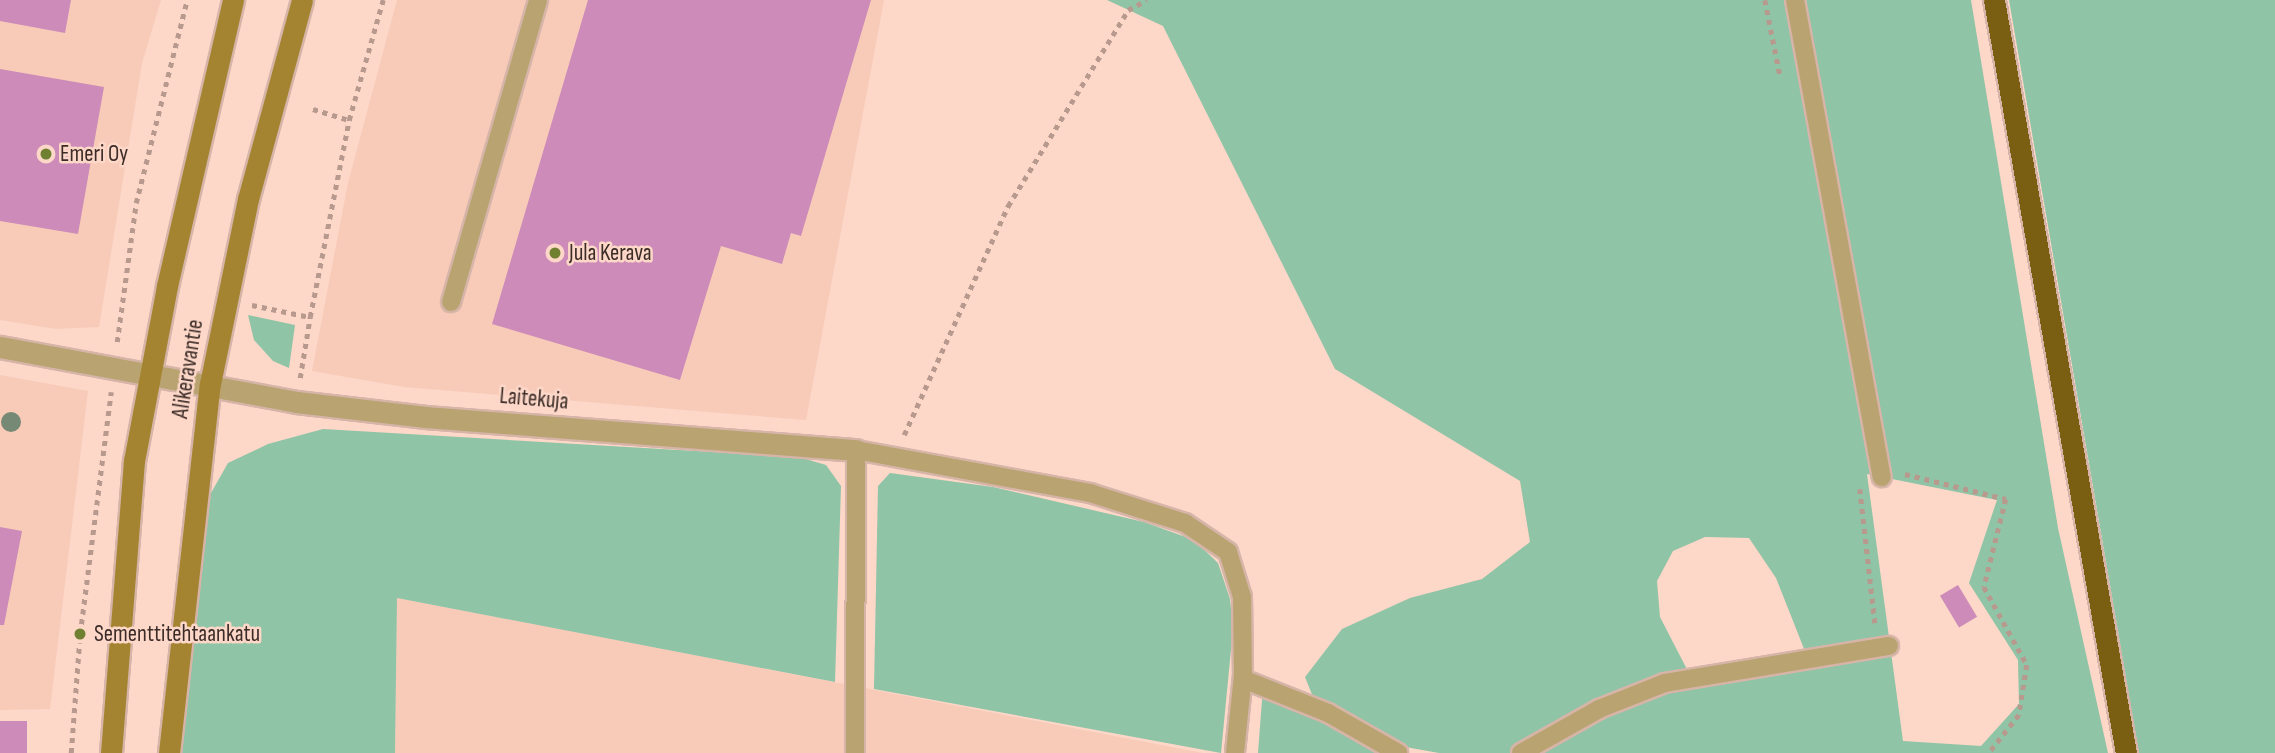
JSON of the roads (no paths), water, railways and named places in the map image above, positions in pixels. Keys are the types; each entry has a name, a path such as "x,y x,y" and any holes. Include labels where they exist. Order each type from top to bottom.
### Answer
{"highway":[{"path":"1994,0 2126,753"}],"street":[{"name":"Alikeravantie","path":"111,753 134,461 167,286 233,0"},
{"name":"Alikeravantie","path":"169,753 211,384 226,300 302,0"},
{"path":"0,347 211,384"},
{"name":"Laitekuja","path":"211,384 296,402 426,417 856,450"}],"lane":[{"path":"451,302 538,0"},
{"path":"1795,0 1881,473"},
{"path":"855,753 856,450 1090,493 1185,523 1228,552 1242,597 1243,680 1235,753"},
{"path":"1521,753 1599,709 1665,683 1889,646"},
{"path":"1243,680 1328,713 1398,753"}],"place":[{"name":"Emeri Oy","path":"46,154"},
{"name":"Jula Kerava","path":"555,253"},
{"name":"Sementtitehtaankatu","path":"80,634"}]}
